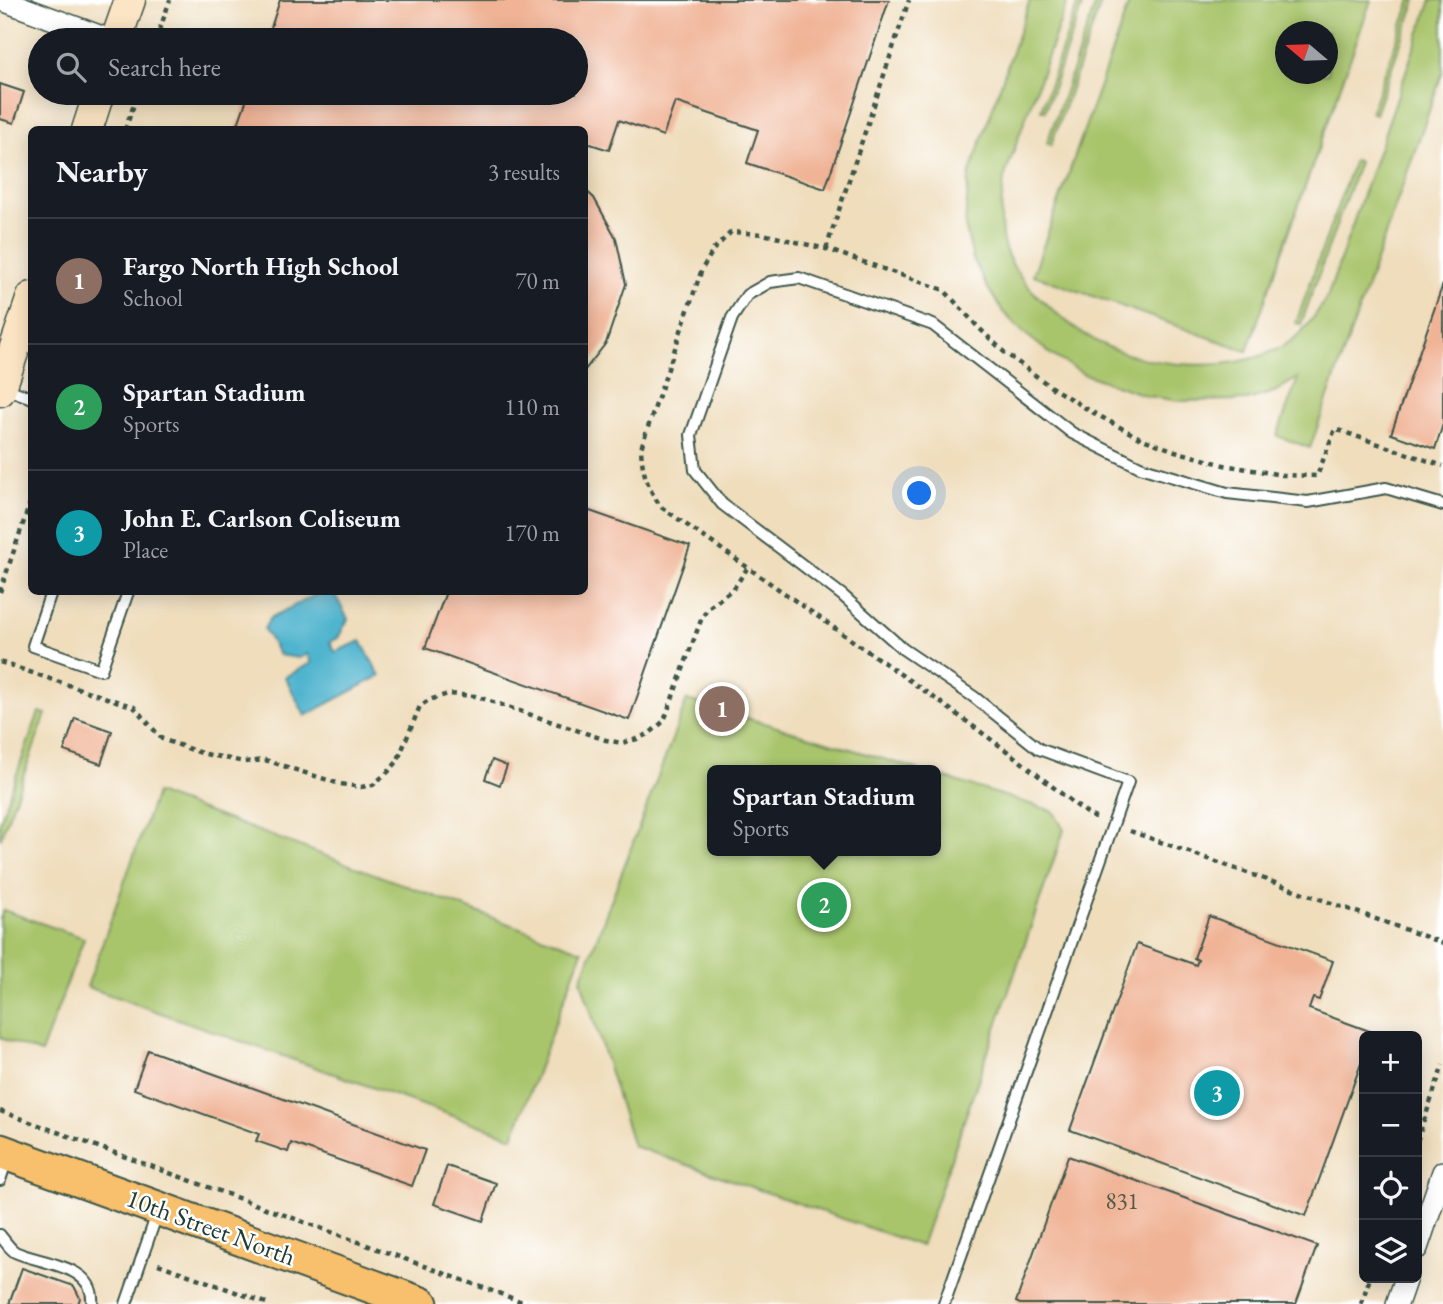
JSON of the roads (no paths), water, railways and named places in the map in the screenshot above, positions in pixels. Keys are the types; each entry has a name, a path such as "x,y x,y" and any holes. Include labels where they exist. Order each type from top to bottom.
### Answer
{"main road":[{"name":"10th Street North","path":"3,1161 159,1208 421,1304"}],"street":[{"path":"2,0 78,28"},
{"path":"121,28 130,0"},
{"path":"88,126 95,105"},
{"path":"0,388 28,308"},
{"path":"1422,1237 1438,1200 1443,1172"},
{"path":"1397,1304 1404,1283"}],"lane":[{"path":"944,1304 1128,782 1039,749 974,697 903,649 842,595 722,504 695,470 691,435 732,318 747,295 770,282 799,278 933,325 1072,433 1140,467 1227,494 1308,502 1386,488 1443,505"},
{"path":"0,388 28,397"},
{"path":"50,595 33,646 101,670 127,595"},
{"path":"126,1304 159,1208"},
{"path":"0,1235 13,1251 79,1275 93,1296 92,1304"}],"water":[{"path":"315,595 335,595 348,619 338,638 330,642 335,652 361,641 380,676 305,716 285,677 311,663 307,654 299,658 279,655 264,629 270,618"}],"place":[{"name":"Fargo North High School","path":"722,709"},
{"name":"Spartan Stadium","path":"824,905"},
{"name":"John E. Carlson Coliseum","path":"1217,1093"}]}
